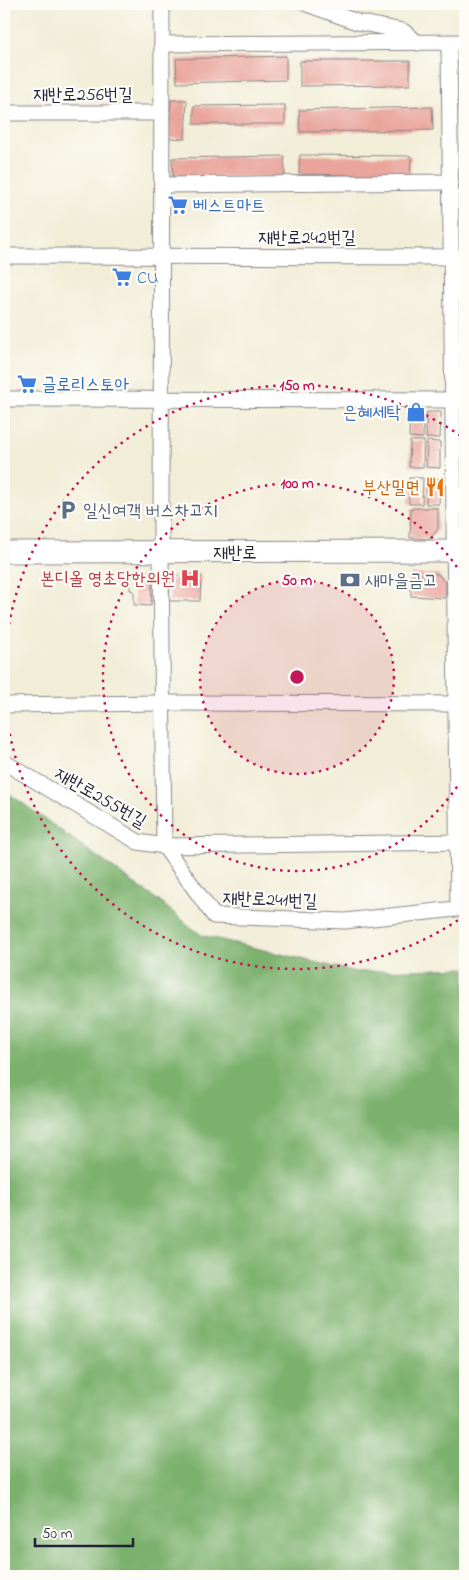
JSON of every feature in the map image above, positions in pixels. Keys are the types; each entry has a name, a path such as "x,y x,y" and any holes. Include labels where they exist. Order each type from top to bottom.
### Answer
{"main road":[{"name":"재반로","path":"4,552 460,551"}],"street":[{"path":"161,553 162,4"},
{"path":"307,4 357,22 403,31 418,43"},
{"path":"162,44 465,42"},
{"path":"450,43 451,182 459,257 460,551"},
{"name":"재반로256번길","path":"4,112 162,113"},
{"path":"162,185 451,182"},
{"path":"4,256 162,256"},
{"name":"재반로242번길","path":"162,256 459,257"},
{"path":"4,399 459,400"},
{"name":"재반로241번길","path":"164,846 214,916 346,921 462,908 460,551"},
{"name":"재반로255번길","path":"4,762 138,842 164,846 161,553"},
{"path":"4,706 163,703 461,704"},
{"path":"164,846 461,842"}],"shaded area":[{"path":"4,409 10,409 11,467 4,467"}],"green space":[{"path":"4,790 159,901 201,935 356,972 465,968 465,1576 4,1576"}],"building":[{"path":"286,56 286,80 177,83 176,59"},
{"path":"300,61 410,61 410,85 300,86"},
{"path":"171,100 187,100 185,139 169,138"},
{"path":"285,105 285,124 194,124 194,106"},
{"path":"432,107 433,130 300,132 299,110"},
{"path":"300,155 411,156 410,176 299,174"},
{"path":"284,156 285,176 173,178 172,158"},
{"path":"410,411 424,412 423,438 409,437"},
{"path":"427,412 441,412 440,438 426,438"},
{"path":"410,441 424,441 423,467 409,467"},
{"path":"427,441 440,442 440,468 426,467"},
{"path":"409,478 423,478 422,504 409,504"},
{"path":"427,478 440,479 439,504 426,504"},
{"path":"411,508 438,508 438,529 430,539 410,538"},
{"path":"180,574 201,575 200,601 169,601 170,582"},
{"path":"411,574 438,574 446,584 445,598 411,596"},
{"path":"464,575 465,603 462,603"},
{"path":"130,577 148,577 152,583 151,606 134,605 134,591 130,590"}],"place":[{"name":"베스트마트","path":"178,205"},
{"name":"CU","path":"122,277"},
{"name":"글로리스토아","path":"27,384"},
{"name":"은혜세탁","path":"416,412"},
{"name":"부산밀면","path":"435,487"},
{"name":"일신여객 버스차고지","path":"68,510"},
{"name":"본디올 영초당한의원","path":"190,578"},
{"name":"새마을금고","path":"350,580"}]}
